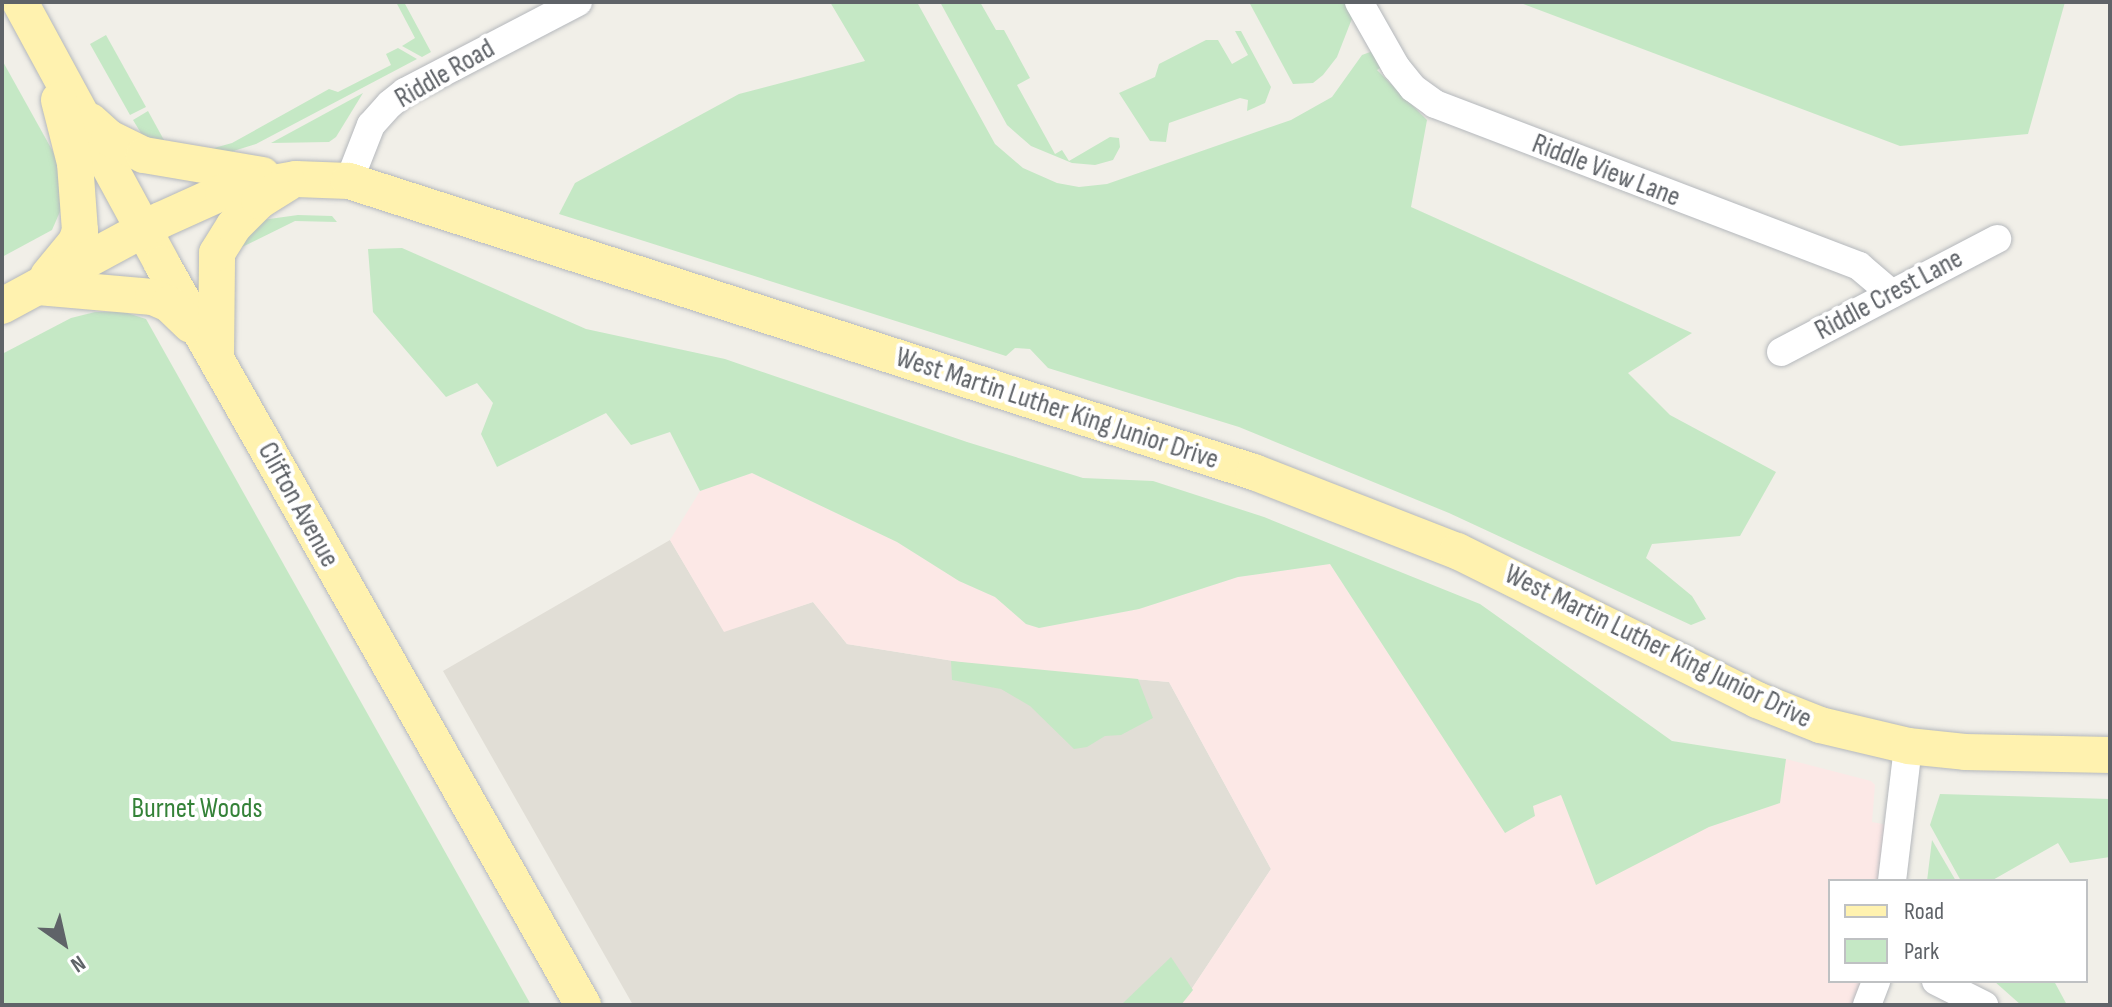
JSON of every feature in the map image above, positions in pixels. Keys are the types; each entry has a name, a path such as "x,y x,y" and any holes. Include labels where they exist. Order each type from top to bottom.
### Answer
{"main road":[{"name":"Clifton Avenue","path":"28,16 143,230 583,1005"},
{"path":"28,16 72,150 81,214 76,242 38,287"},
{"path":"80,109 109,138 144,155 210,169 296,179"},
{"name":"West Martin Luther King Junior Drive","path":"2,306 143,230 223,192 296,179 349,181 1254,472 1457,551 1757,700 1820,725 1908,746 1965,752 2110,755"},
{"path":"216,358 217,253 224,238 245,214 296,179"},
{"path":"38,287 153,297 185,318 216,358"}],"street":[{"name":"Riddle Road","path":"349,181 371,125 405,92 578,2"},
{"name":"Riddle View Lane","path":"1359,2 1396,67 1413,88 1435,104 1859,266 1892,294"},
{"name":"Riddle Crest Lane","path":"1781,352 1997,239"},
{"path":"1892,879 1908,746"},
{"path":"1867,1005 1875,983"},
{"path":"1885,983 1887,1005"},
{"path":"1940,983 1984,1005"}],"shaded area":[{"path":"752,473 897,542 959,581 995,597 1026,624 1039,628 1139,609 1238,577 1330,564 1505,832 1533,806 1561,794 1709,827 1779,803 1786,759 1871,781 1875,785 1872,822 1898,827 1892,879 1828,879 1828,983 1875,983 1867,1005 1181,1005 1271,869 1169,682 985,666 847,644 813,602 724,632 670,540 700,491"},
{"path":"670,540 724,631 813,602 847,644 985,666 1169,682 1271,869 1181,1005 633,1005 443,671"}],"green space":[{"path":"396,2 404,2 431,52 422,57 402,46 415,38"},
{"path":"830,2 917,2 995,144 1023,168 1057,183 1079,187 1107,184 1291,120 1332,97 1362,55 1373,51 1382,67 1377,70 1427,120 1411,207 1692,333 1628,373 1670,415 1776,472 1740,536 1652,544 1646,558 1692,596 1706,619 1691,625 1449,513 1239,427 1048,368 1030,349 1015,348 1006,356 559,214 575,183 739,94 865,61"},
{"path":"940,2 980,2 996,30 1004,30 1030,78 1017,85 1055,154 1062,150 1069,161 1110,137 1119,138 1120,147 1113,160 1095,165 1072,163 1031,146 1007,125"},
{"path":"1249,2 1345,2 1353,16 1337,57 1323,75 1313,83 1293,84"},
{"path":"1518,2 2065,2 2028,134 1900,146"},
{"path":"1235,31 1241,31 1271,87 1265,103 1247,111 1248,100 1240,98 1169,123 1166,142 1150,141 1119,93 1155,77 1159,64 1206,40 1218,40 1232,64 1248,55"},
{"path":"106,35 146,107 130,115 90,44"},
{"path":"398,48 417,59 256,144 227,153 207,150 232,143 329,89 338,92 391,65 386,54"},
{"path":"2,60 56,157 62,207 52,230 2,257"},
{"path":"363,93 336,137 329,142 271,143"},
{"path":"148,111 165,142 144,138 133,120"},
{"path":"298,215 332,216 337,222 295,221 240,248 231,238 262,220"},
{"path":"402,248 586,329 725,359 967,442 1083,478 1153,481 1264,517 1480,604 1672,741 1786,759 1780,803 1709,827 1596,885 1561,795 1533,806 1535,816 1505,833 1330,564 1238,577 1139,609 1039,628 1026,624 995,597 959,581 897,542 752,473 700,491 670,432 631,445 606,413 497,467 481,434 493,403 477,383 446,397 373,312 368,249"},
{"name":"Burnet Woods","path":"95,312 124,312 146,319 531,1005 2,1005 2,354 71,318"},
{"path":"951,661 1138,679 1153,718 1121,735 1105,736 1087,747 1074,749 1030,706 1001,689 952,680"},
{"path":"1940,794 2110,799 2110,857 2070,863 2058,843 1995,879 1960,879 1930,825"},
{"path":"1932,840 1955,879 1927,879"},
{"path":"1171,957 1193,990 1181,1005 1121,1005"},
{"path":"1996,983 2055,983 2067,1005 2021,1005"}]}
